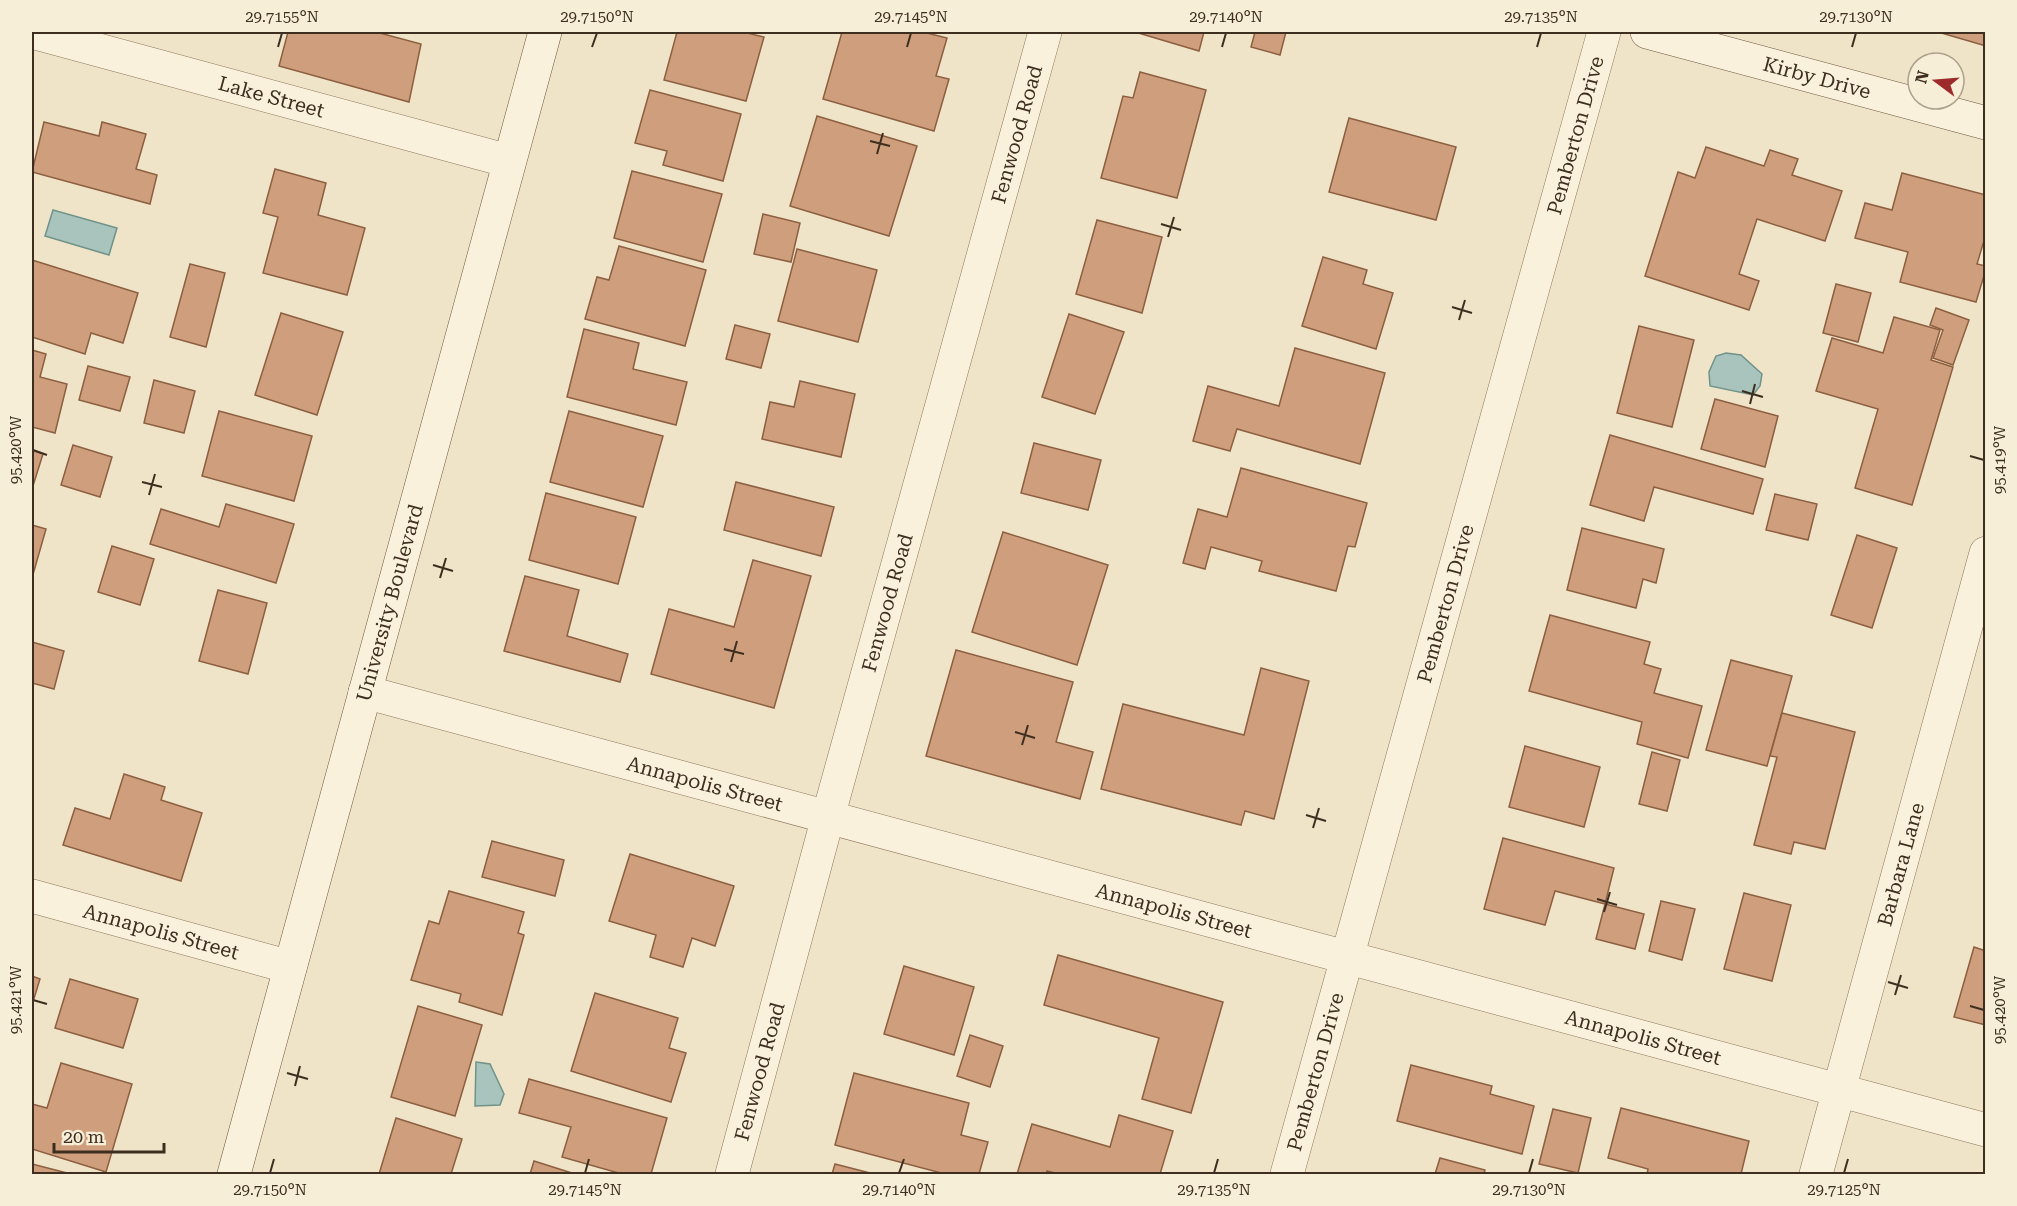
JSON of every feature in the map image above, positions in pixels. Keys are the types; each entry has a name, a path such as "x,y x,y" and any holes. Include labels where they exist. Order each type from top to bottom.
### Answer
{"street":[{"name":"Lake Street","path":"32,32 509,161"},
{"name":"University Boulevard","path":"234,1174 545,32"},
{"name":"Fenwood Road","path":"732,1174 1045,32"},
{"name":"Pemberton Drive","path":"1287,1174 1604,32"},
{"name":"Kirby Drive","path":"1647,32 1986,123"},
{"name":"Barbara Lane","path":"1816,1174 1986,553"},
{"name":"Annapolis Street","path":"365,692 1986,1130"},
{"name":"Annapolis Street","path":"32,896 290,967"}],"water":[{"path":"53,210 117,228 109,255 45,236"},
{"path":"1726,353 1741,355 1762,374 1760,386 1753,395 1710,386 1709,372 1716,356"},
{"path":"476,1062 490,1064 504,1094 500,1105 475,1106"}],"building":[{"path":"288,32 376,32 421,44 409,102 279,66"},
{"path":"677,32 743,32 764,37 746,101 664,80"},
{"path":"842,32 923,32 947,38 936,76 949,79 934,131 823,99"},
{"path":"1135,32 1204,32 1199,51"},
{"path":"1255,32 1286,32 1280,55 1251,47"},
{"path":"1938,32 1986,32 1986,46"},
{"path":"1140,72 1206,90 1177,198 1101,178 1123,96 1133,98"},
{"path":"650,90 741,114 723,181 663,165 667,151 635,143"},
{"path":"817,116 917,146 889,236 790,206"},
{"path":"1349,118 1456,147 1436,220 1329,192"},
{"path":"44,122 99,136 102,122 146,134 136,169 157,175 150,204 32,172"},
{"path":"1706,147 1764,166 1770,150 1798,159 1792,175 1842,191 1825,241 1757,219 1739,274 1759,281 1749,310 1645,276 1678,172 1695,178"},
{"path":"275,169 326,183 318,215 365,228 347,295 263,273 278,217 263,213"},
{"path":"632,171 722,194 703,262 614,238"},
{"path":"1902,173 1986,195 1986,234 1977,264 1986,266 1986,269 1976,302 1900,282 1908,252 1855,238 1865,203 1892,210"},
{"path":"763,214 800,223 791,262 754,254"},
{"path":"1097,220 1162,237 1142,313 1076,294"},
{"path":"619,246 706,270 685,346 585,319 597,277 609,280"},
{"path":"797,249 877,270 858,342 778,321"},
{"path":"1323,257 1367,270 1363,284 1393,293 1376,349 1302,326"},
{"path":"32,260 138,293 123,343 91,333 85,354 32,337"},
{"path":"190,264 225,273 206,347 170,337"},
{"path":"1836,284 1871,293 1858,342 1823,333"},
{"path":"1936,308 1969,320 1953,365 1933,358 1943,330 1930,325"},
{"path":"281,313 343,332 317,415 255,395"},
{"path":"1069,314 1124,332 1095,414 1042,397"},
{"path":"1894,317 1940,330 1931,360 1953,367 1912,505 1855,488 1878,409 1816,391 1832,338 1883,353"},
{"path":"735,325 770,334 761,368 726,359"},
{"path":"1639,326 1694,340 1672,427 1617,413"},
{"path":"584,329 639,343 633,369 687,382 676,425 567,397"},
{"path":"1295,348 1385,373 1360,464 1237,429 1230,451 1193,441 1208,386 1279,406"},
{"path":"32,350 46,354 40,377 67,384 55,433 32,427"},
{"path":"88,366 130,377 120,411 79,400"},
{"path":"154,380 195,391 184,433 144,423"},
{"path":"800,381 855,394 841,457 762,439 770,402 794,407"},
{"path":"1715,399 1778,416 1765,467 1701,449"},
{"path":"219,411 312,436 294,501 202,476"},
{"path":"569,411 663,436 643,507 550,482"},
{"path":"1610,435 1763,479 1753,514 1654,487 1644,521 1590,505"},
{"path":"1034,443 1101,460 1088,510 1021,493"},
{"path":"73,445 112,457 100,497 61,485"},
{"path":"32,450 43,454 32,489"},
{"path":"1241,468 1367,503 1355,547 1348,546 1336,591 1259,571 1262,561 1211,547 1205,569 1183,563 1198,509 1227,517"},
{"path":"736,482 834,507 821,556 724,530"},
{"path":"546,493 636,517 618,584 529,560"},
{"path":"1775,494 1817,504 1808,540 1766,530"},
{"path":"226,504 294,524 276,583 150,544 161,509 219,527"},
{"path":"32,525 46,529 32,578"},
{"path":"1582,528 1664,549 1656,583 1643,579 1636,608 1567,590"},
{"path":"1003,532 1108,565 1077,665 972,632"},
{"path":"1857,535 1897,548 1872,628 1831,615"},
{"path":"112,546 154,559 140,605 98,592"},
{"path":"753,560 811,576 774,708 651,674 669,609 734,627"},
{"path":"525,576 579,590 567,636 628,654 620,682 504,651"},
{"path":"218,590 267,603 248,674 199,661"},
{"path":"1550,615 1650,642 1644,664 1661,669 1654,693 1702,706 1688,758 1637,744 1642,722 1529,691"},
{"path":"32,642 64,651 54,689 32,683"},
{"path":"956,650 1073,682 1056,742 1093,752 1080,799 926,756"},
{"path":"1731,660 1792,676 1767,766 1706,750"},
{"path":"1261,668 1309,681 1274,819 1245,811 1241,825 1101,789 1123,704 1244,735"},
{"path":"1782,713 1855,732 1825,849 1794,842 1791,854 1754,845 1777,757 1770,756"},
{"path":"1525,746 1600,767 1584,827 1509,807"},
{"path":"1652,752 1680,760 1667,811 1639,804"},
{"path":"124,774 165,787 161,800 202,813 181,881 63,845 75,808 110,819"},
{"path":"1503,838 1614,868 1605,904 1555,891 1545,925 1484,909"},
{"path":"492,841 564,860 555,896 482,877"},
{"path":"630,854 734,886 715,946 692,938 683,967 650,957 656,935 609,921"},
{"path":"449,891 524,912 518,933 524,935 502,1015 459,1002 461,994 411,980 429,921 439,924"},
{"path":"1744,893 1791,905 1772,981 1724,969"},
{"path":"1661,901 1695,909 1682,960 1649,951"},
{"path":"1605,904 1644,914 1635,949 1596,939"},
{"path":"1974,947 1986,951 1986,1025 1954,1017"},
{"path":"1058,955 1223,1002 1191,1113 1142,1099 1159,1038 1044,1005"},
{"path":"904,966 974,987 954,1055 884,1034"},
{"path":"32,976 40,979 32,1005"},
{"path":"70,979 138,999 123,1048 55,1028"},
{"path":"595,993 678,1018 669,1048 686,1053 671,1102 571,1071"},
{"path":"418,1006 482,1025 455,1116 391,1097"},
{"path":"970,1035 1003,1046 990,1087 957,1076"},
{"path":"61,1063 132,1084 106,1172 32,1149 32,1104 47,1108"},
{"path":"1411,1065 1492,1086 1490,1094 1534,1106 1522,1154 1397,1121"},
{"path":"854,1073 969,1103 961,1135 988,1142 979,1174 945,1174 835,1145"},
{"path":"529,1079 667,1118 651,1174 622,1174 562,1157 571,1127 519,1113"},
{"path":"1621,1108 1749,1141 1741,1174 1647,1174 1648,1169 1608,1158"},
{"path":"1553,1109 1591,1118 1578,1173 1539,1164"},
{"path":"1119,1115 1173,1131 1160,1174 1059,1174 1047,1171 1046,1174 1017,1174 1032,1124 1110,1147"},
{"path":"396,1118 462,1139 451,1174 379,1174"},
{"path":"1440,1158 1485,1170 1484,1174 1435,1174"},
{"path":"534,1161 575,1174 530,1174"},
{"path":"32,1164 71,1174 32,1174"},
{"path":"835,1164 874,1174 832,1174"}]}
